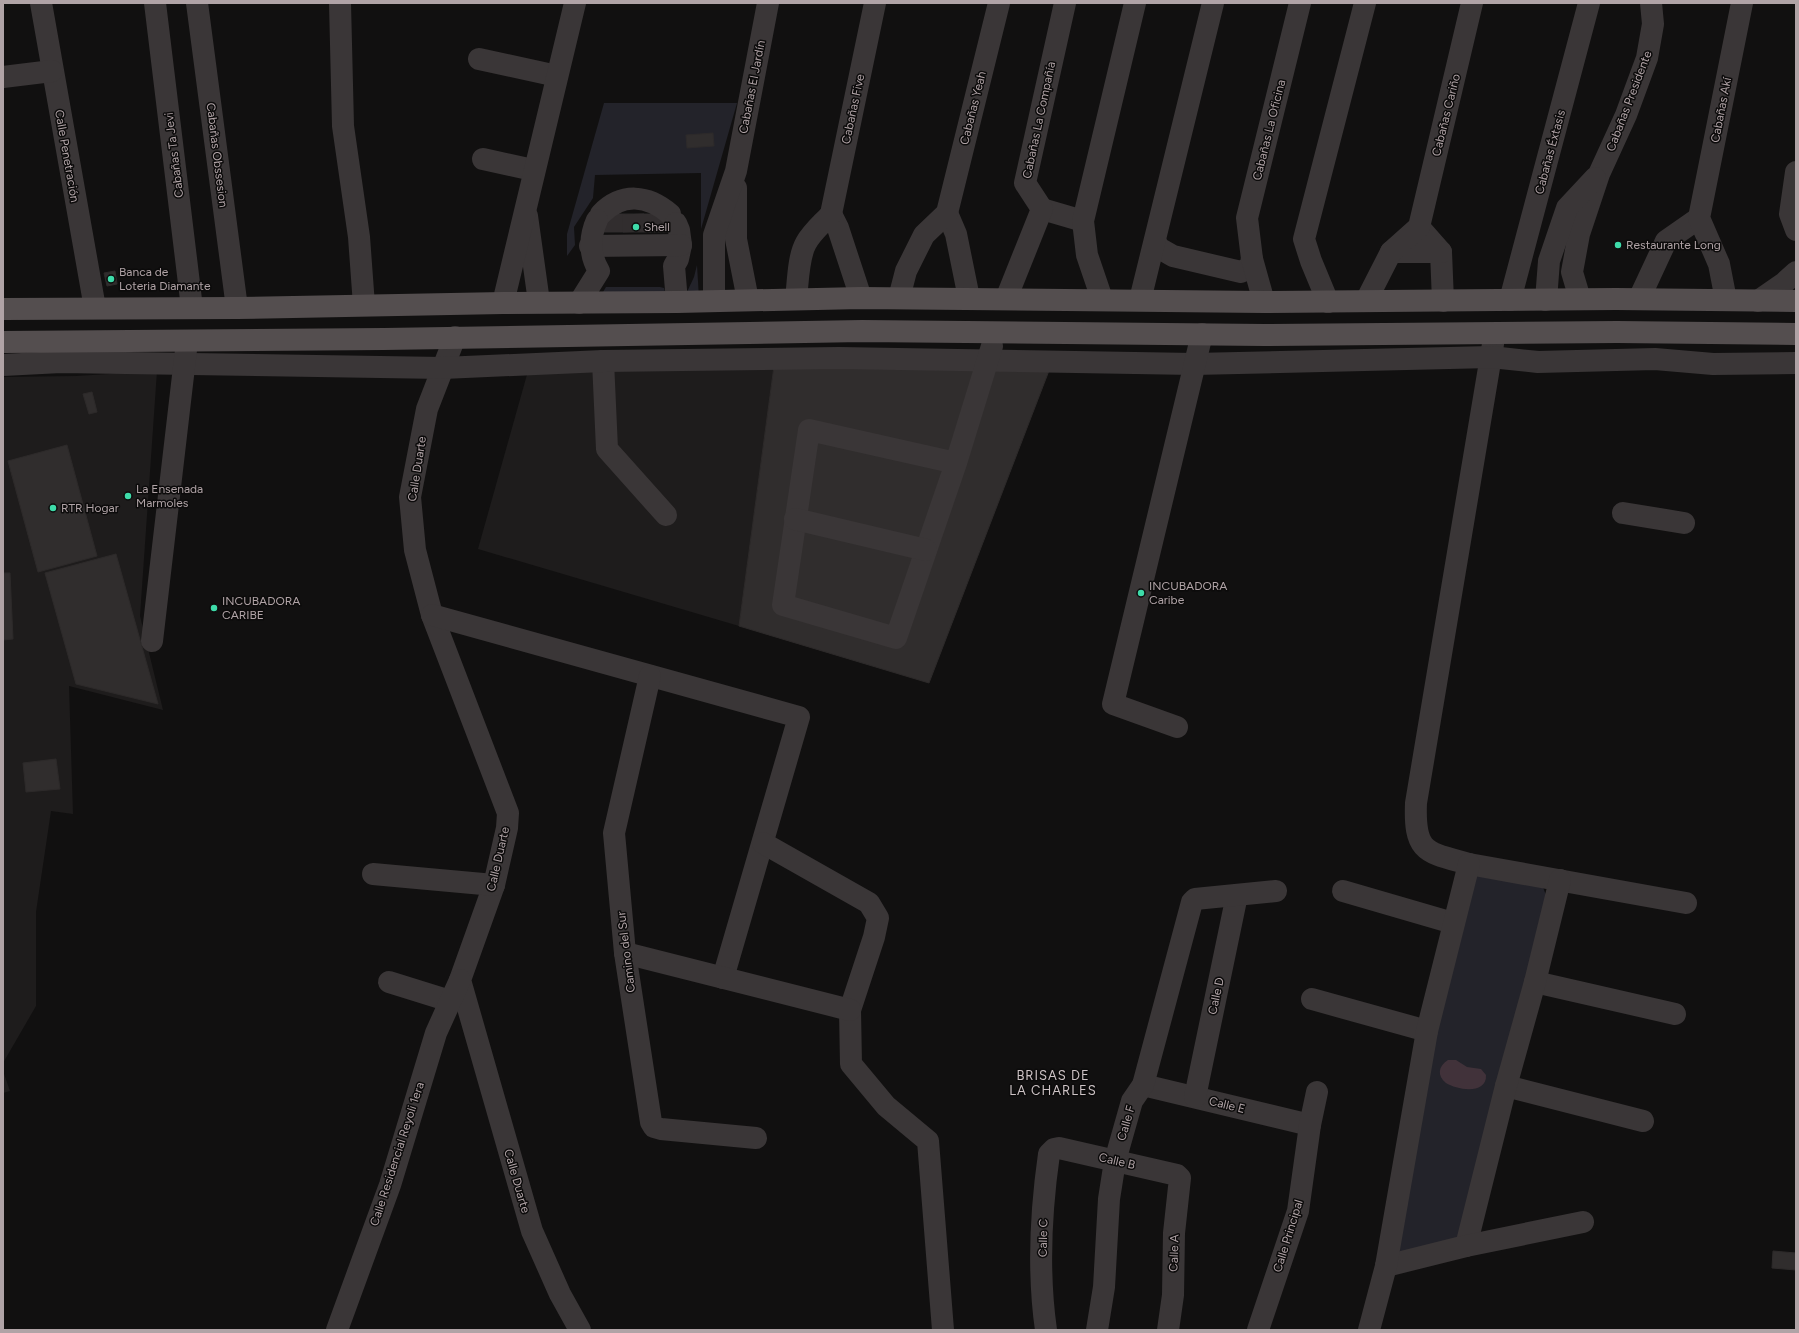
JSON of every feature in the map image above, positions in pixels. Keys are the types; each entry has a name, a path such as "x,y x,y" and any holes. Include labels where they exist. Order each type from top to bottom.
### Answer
{"main road":[{"path":"3,309 237,308 861,298 1102,299 1264,302 1580,299 1796,301"},
{"path":"3,342 455,338 862,331 1202,334 1617,332 1796,334"}],"street":[{"name":"Calle Penetración","path":"41,3 95,308"},
{"name":"Cabañas Ta Jevi","path":"155,3 192,308"},
{"name":"Cabañas Obssesion","path":"198,3 237,308"},
{"path":"340,3 343,126 360,237 364,305"},
{"path":"502,303 533,170 575,3"},
{"name":"Cabañas El Jardín","path":"714,301 714,235 736,171 768,3"},
{"name":"Cabañas Five","path":"831,214 875,3"},
{"name":"Cabañas Yeah","path":"947,213 999,3"},
{"name":"Cabañas La Compañía","path":"1042,209 1025,183 1065,3"},
{"path":"1102,299 1087,255 1083,221 1135,3"},
{"path":"1140,300 1213,3"},
{"name":"Cabañas La Oficina","path":"1264,302 1252,259 1247,218 1300,3"},
{"path":"1328,302 1311,261 1304,239 1365,3"},
{"name":"Cabañas Cariño","path":"1419,227 1472,3"},
{"name":"Cabañas Éxtasis","path":"1510,300 1589,3"},
{"name":"Cabañas Presidente","path":"1580,299 1572,272 1579,234 1599,174 1626,115 1647,58 1653,24 1651,3"},
{"name":"Cabañas Akí","path":"1700,218 1742,3"},
{"path":"479,59 557,76"},
{"path":"3,77 52,71"},
{"path":"483,159 533,170"},
{"name":"Cabañas El Jardín","path":"736,171 736,239 748,300"},
{"path":"1796,172 1790,214 1796,230"},
{"name":"Cabañas Presidente","path":"1546,300 1550,261 1566,208 1599,174"},
{"path":"526,204 539,302"},
{"path":"1006,299 1042,209 1083,221"},
{"path":"899,298 906,271 924,235 947,213 956,234 969,298"},
{"path":"796,299 802,254 805,245 811,235 831,214 838,228 861,298"},
{"path":"1639,299 1666,241 1700,218 1719,264 1726,300"},
{"path":"579,303 599,271 594,262 590,246 634,222 681,245 678,259 674,266 677,302"},
{"path":"1366,301 1390,252 1419,227 1441,252 1443,301"},
{"path":"1155,241 1159,248 1173,256 1241,272 1250,267 1252,259"},
{"path":"1390,252 1441,252"},
{"path":"1758,301 1784,283 1796,272"},
{"path":"956,463 809,430 783,605 896,638 956,463 997,332"},
{"path":"1495,333 1416,803 1415,823 1419,841 1434,854 1469,864 1686,903"},
{"path":"1176,727 1113,704 1202,334"},
{"name":"Calle Duarte","path":"455,338 427,410 410,497 414,550 432,615 508,813 494,885 460,980 532,1231 560,1294 580,1330"},
{"path":"152,641 187,341"},
{"path":"3,365 61,362 443,368 603,361 839,358 988,359 1194,364 1491,357 1538,362 1655,359 1713,364 1796,363"},
{"path":"603,361 607,449 666,515"},
{"path":"1623,513 1684,523"},
{"path":"795,519 926,550"},
{"path":"432,615 799,717 723,978"},
{"name":"Camino del Sur","path":"650,676 614,833 625,953 651,1122 654,1126 661,1129 756,1138"},
{"path":"763,843 869,903 878,918 874,937 850,1010 851,1064 886,1106 928,1141 943,1330"},
{"path":"1369,1330 1386,1266 1427,1031 1469,864"},
{"path":"373,874 494,885"},
{"path":"1466,1246 1560,880"},
{"path":"1237,895 1276,891"},
{"path":"1343,891 1453,923"},
{"name":"Calle F","path":"1097,1330 1104,1287 1109,1199 1115,1161 1132,1100 1143,1085 1193,900 1237,895"},
{"name":"Calle D","path":"1195,1097 1237,895"},
{"path":"625,953 850,1010"},
{"name":"Calle Residencial Reyoli 1era","path":"337,1330 390,1185 436,1033 460,980"},
{"path":"389,982 450,1001"},
{"path":"1535,982 1675,1014"},
{"path":"1312,999 1427,1031"},
{"name":"Calle E","path":"1143,1085 1310,1125"},
{"path":"1506,1086 1643,1121"},
{"name":"Calle Principal","path":"1258,1330 1298,1211 1310,1125 1317,1092"},
{"name":"Calle B","path":"1054,1149 1058,1148 1179,1177"},
{"name":"Calle C","path":"1046,1330 1042,1302 1043,1195 1049,1154 1054,1149"},
{"name":"Calle A","path":"1168,1330 1173,1295 1174,1233 1180,1181 1179,1177"},
{"path":"1386,1266 1466,1246 1583,1222"}],"shaded area":[{"path":"604,103 737,103 701,229 701,173 595,175 593,198 574,227 575,245 567,256 567,234"},
{"path":"697,265 699,298 687,292 694,277"},
{"path":"606,287 660,287 664,288 665,292 603,292"},
{"path":"774,366 739,626 478,549 528,371"},
{"path":"157,371 140,616 163,710 69,686 73,814 51,811 36,912 36,1006 3,1063 3,377 76,376"},
{"path":"1478,875 1542,885 1546,895 1463,1236 1400,1254 1395,1239 1426,1075 1473,882"},
{"path":"1448,1060 1456,1060 1467,1067 1481,1069 1486,1075 1482,1086 1464,1089 1457,1088 1446,1083 1441,1077 1440,1071 1442,1065"},
{"path":"3,1071 10,1091 3,1093"}],"building":[{"path":"713,133 714,146 687,148 686,135"},
{"name":"Shell","path":"614,214 654,214 676,232 597,232"},
{"name":"Banca de Loteria Diamante","path":"115,271 117,284 107,286 104,273"},
{"path":"774,366 1050,368 929,683 739,626"},
{"path":"92,392 97,412 89,414 83,394"},
{"name":"RTR Hogar","path":"67,445 97,556 38,572 8,461"},
{"path":"116,554 158,704 76,684 45,573"},
{"path":"3,573 10,573 13,639 3,640"},
{"path":"56,759 60,789 26,792 23,763"},
{"path":"1773,1251 1796,1253 1796,1270 1772,1268"}],"tunnel":[{"path":"614,214 614,232"},
{"path":"633,214 634,232"},
{"path":"654,214 654,232"}],"place":[{"name":"Shell","path":"636,227"},
{"name":"Restaurante Long","path":"1618,245"},
{"name":"Banca de Loteria Diamante","path":"111,279"},
{"name":"La Ensenada Marmoles","path":"128,496"},
{"name":"RTR Hogar","path":"53,508"},
{"name":"INCUBADORA Caribe","path":"1141,593"},
{"name":"INCUBADORA CARIBE","path":"214,608"}],"district":[{"name":"BRISAS DE LA CHARLES","path":"1053,1082"}]}
